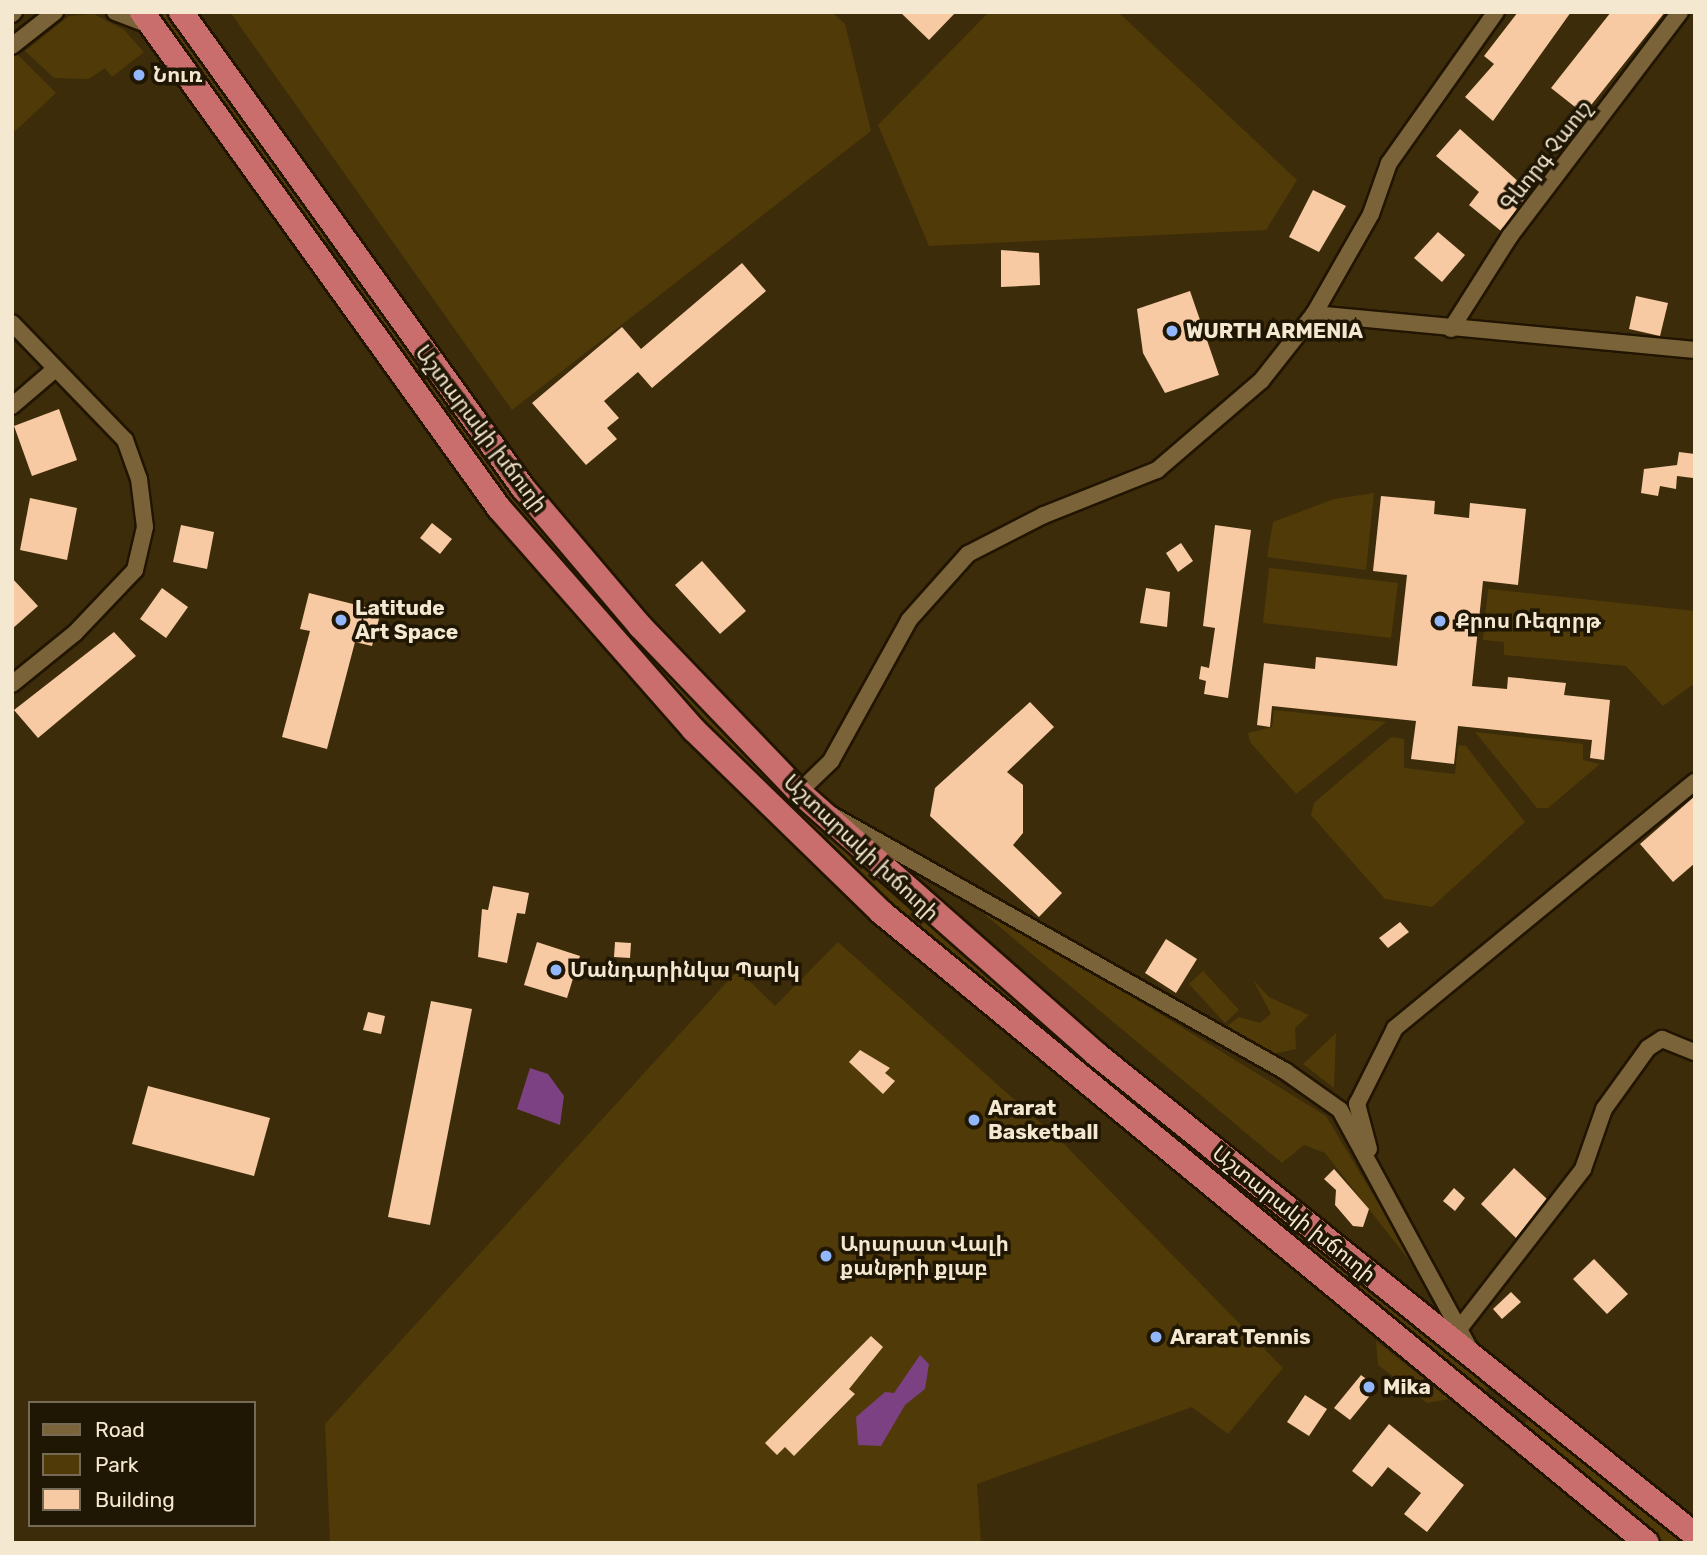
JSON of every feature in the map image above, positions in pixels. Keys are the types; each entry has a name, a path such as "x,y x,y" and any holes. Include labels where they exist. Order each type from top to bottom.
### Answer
{"highway":[{"name":"Աշտարակի խճուղի","path":"181,12 353,258 523,488 640,626 799,792 1097,1054 1478,1364 1695,1535"},
{"name":"Աշտարակի խճուղի","path":"147,19 328,278 533,549 649,683 780,817 1076,1079 1647,1543"},
{"path":"328,278 353,258"},
{"path":"1504,1425 1522,1399"}],"street":[{"path":"12,46 55,12"},
{"path":"115,12 147,19"},
{"path":"799,792 831,761 909,620 968,554 1044,515 1157,470 1261,381 1314,314 1371,214 1389,163 1496,12"},
{"name":"Գևորգ Չաուշ","path":"1451,329 1510,236 1680,12"},
{"path":"1314,314 1695,350"},
{"path":"12,323 53,371 125,440 139,480 145,527 135,570 75,633 12,684"},
{"path":"12,406 53,371"},
{"path":"1376,1175 1357,1104 1395,1028 1695,782"},
{"path":"820,812 858,825 1285,1070 1340,1110 1478,1364"},
{"path":"1459,1329 1583,1169 1604,1109 1648,1048 1662,1039 1695,1052"}],"green space":[{"path":"156,12 171,12 328,239 319,245"},
{"path":"230,12 832,12 845,24 871,131 512,410"},
{"path":"989,12 1118,12 1297,180 1266,230 929,246 878,125"},
{"path":"94,14 124,30 144,52 112,77 105,68 89,79 54,78 25,51 69,16"},
{"path":"16,53 56,93 12,134 12,57"},
{"path":"355,278 516,493 635,633 1490,1385 1483,1394 886,901 700,723 507,501 346,286"},
{"path":"1374,493 1366,570 1267,557 1273,522 1334,499"},
{"path":"1269,568 1398,583 1391,638 1263,623"},
{"path":"1488,589 1695,611 1695,683 1663,706 1626,666 1504,655 1504,642 1483,640"},
{"path":"1274,710 1386,722 1296,794 1250,742 1248,733 1272,727"},
{"path":"1475,732 1583,744 1583,760 1600,764 1548,808 1537,808"},
{"path":"1391,737 1404,739 1404,768 1455,774 1458,745 1466,746 1525,822 1432,907 1385,899 1311,815 1314,803"},
{"path":"947,883 1326,1116 1423,1278 1325,1153 1304,1145 1282,1163"},
{"name":"Արարատ Վալի քանթրի քլաբ","path":"838,942 1064,1144 1283,1368 1228,1434 1192,1407 977,1484 981,1543 330,1543 325,1424 738,970 775,1006"},
{"path":"1203,971 1239,1010 1225,1023 1189,984"},
{"path":"1253,980 1269,997 1309,1015 1295,1028 1296,1049 1264,1056 1221,1031 1239,1017 1260,1023 1271,1014"},
{"path":"1336,1033 1334,1088 1303,1064"},
{"path":"1376,1341 1450,1399 1427,1403 1378,1365"},
{"path":"1529,1419 1686,1543 1666,1543 1521,1428"}],"shaded area":[{"path":"530,1068 548,1074 564,1096 560,1125 517,1109"},
{"path":"920,1355 929,1364 925,1389 905,1405 881,1446 858,1445 856,1417 885,1392 894,1393"}],"building":[{"path":"900,12 956,12 929,40"},
{"path":"1518,12 1571,12 1493,121 1465,97 1494,64 1484,56"},
{"path":"1611,12 1665,12 1584,114 1551,88"},
{"path":"1460,129 1530,192 1501,231 1469,205 1479,192 1436,156"},
{"path":"1313,190 1346,206 1319,252 1289,237"},
{"path":"1438,232 1465,255 1442,282 1414,258"},
{"path":"1001,250 1039,253 1040,285 1001,287"},
{"path":"742,263 766,291 652,388 638,372 604,401 619,418 607,428 617,439 586,465 532,403 622,327 641,349"},
{"name":"WURTH ARMENIA","path":"1190,291 1219,375 1165,393 1143,353 1137,309"},
{"path":"1636,296 1668,303 1660,336 1629,329"},
{"path":"59,409 77,460 32,476 14,426"},
{"path":"1679,452 1695,454 1693,478 1677,476 1676,489 1660,486 1658,496 1641,493 1644,469 1677,465"},
{"name":"Քրոս Ռեզորթ","path":"1381,496 1435,501 1434,514 1469,518 1470,503 1526,509 1518,585 1483,581 1472,686 1507,689 1508,677 1566,683 1564,695 1610,700 1604,760 1590,758 1592,740 1458,726 1454,764 1411,759 1416,721 1272,706 1270,727 1257,725 1264,663 1315,669 1316,657 1397,666 1407,575 1373,571"},
{"path":"30,498 77,508 67,560 20,550"},
{"path":"432,523 452,539 440,554 420,538"},
{"path":"181,525 214,532 207,569 173,562"},
{"path":"1215,525 1251,530 1228,698 1204,694 1206,681 1199,679 1201,666 1209,668 1215,628 1203,626"},
{"path":"1181,543 1193,561 1178,572 1166,553"},
{"path":"702,561 746,611 720,634 675,585"},
{"path":"12,578 38,606 12,629"},
{"path":"162,588 188,607 166,638 140,619"},
{"path":"1146,588 1170,592 1167,627 1140,623"},
{"path":"309,593 381,611 372,646 355,642 327,749 282,737 310,631 300,629"},
{"path":"114,632 136,656 38,738 14,710"},
{"path":"1030,702 1054,727 1007,772 1023,785 1023,833 1013,845 1062,893 1039,917 930,816 935,788"},
{"path":"1695,796 1695,863 1673,882 1640,844"},
{"path":"493,886 529,893 525,914 517,913 507,963 478,957 482,909 488,910"},
{"path":"1400,922 1409,932 1388,948 1379,938"},
{"path":"1166,939 1197,959 1176,993 1145,973"},
{"path":"537,942 580,956 567,998 524,985"},
{"path":"615,942 631,943 630,958 614,957"},
{"path":"431,1001 472,1009 430,1225 388,1217"},
{"path":"368,1012 385,1016 381,1034 363,1030"},
{"path":"860,1050 890,1068 885,1073 895,1081 883,1094 849,1062"},
{"path":"148,1086 270,1118 254,1176 132,1144"},
{"path":"1514,1168 1547,1199 1516,1238 1481,1204"},
{"path":"1334,1169 1369,1209 1363,1227 1353,1226 1335,1205 1336,1190 1324,1179"},
{"path":"1454,1188 1465,1198 1455,1211 1443,1201"},
{"path":"1594,1259 1628,1294 1607,1314 1573,1279"},
{"path":"1511,1292 1521,1302 1502,1319 1493,1309"},
{"path":"871,1336 883,1347 849,1389 855,1394 794,1456 785,1447 777,1455 765,1443"},
{"path":"1361,1375 1377,1387 1350,1420 1334,1408"},
{"path":"1305,1395 1327,1409 1309,1436 1287,1422"},
{"path":"1389,1424 1464,1485 1427,1532 1404,1514 1421,1493 1388,1467 1372,1487 1352,1471"}],"place":[{"name":"Նուռ","path":"139,75"},
{"name":"WURTH ARMENIA","path":"1172,331"},
{"name":"Latitude Art Space","path":"341,620"},
{"name":"Քրոս Ռեզորթ","path":"1440,621"},
{"name":"Մանդարինկա Պարկ","path":"556,970"},
{"name":"Ararat Basketball","path":"974,1120"},
{"name":"Արարատ Վալի քանթրի քլաբ","path":"826,1256"},
{"name":"Ararat Tennis","path":"1156,1337"},
{"name":"Mika","path":"1369,1387"}]}
